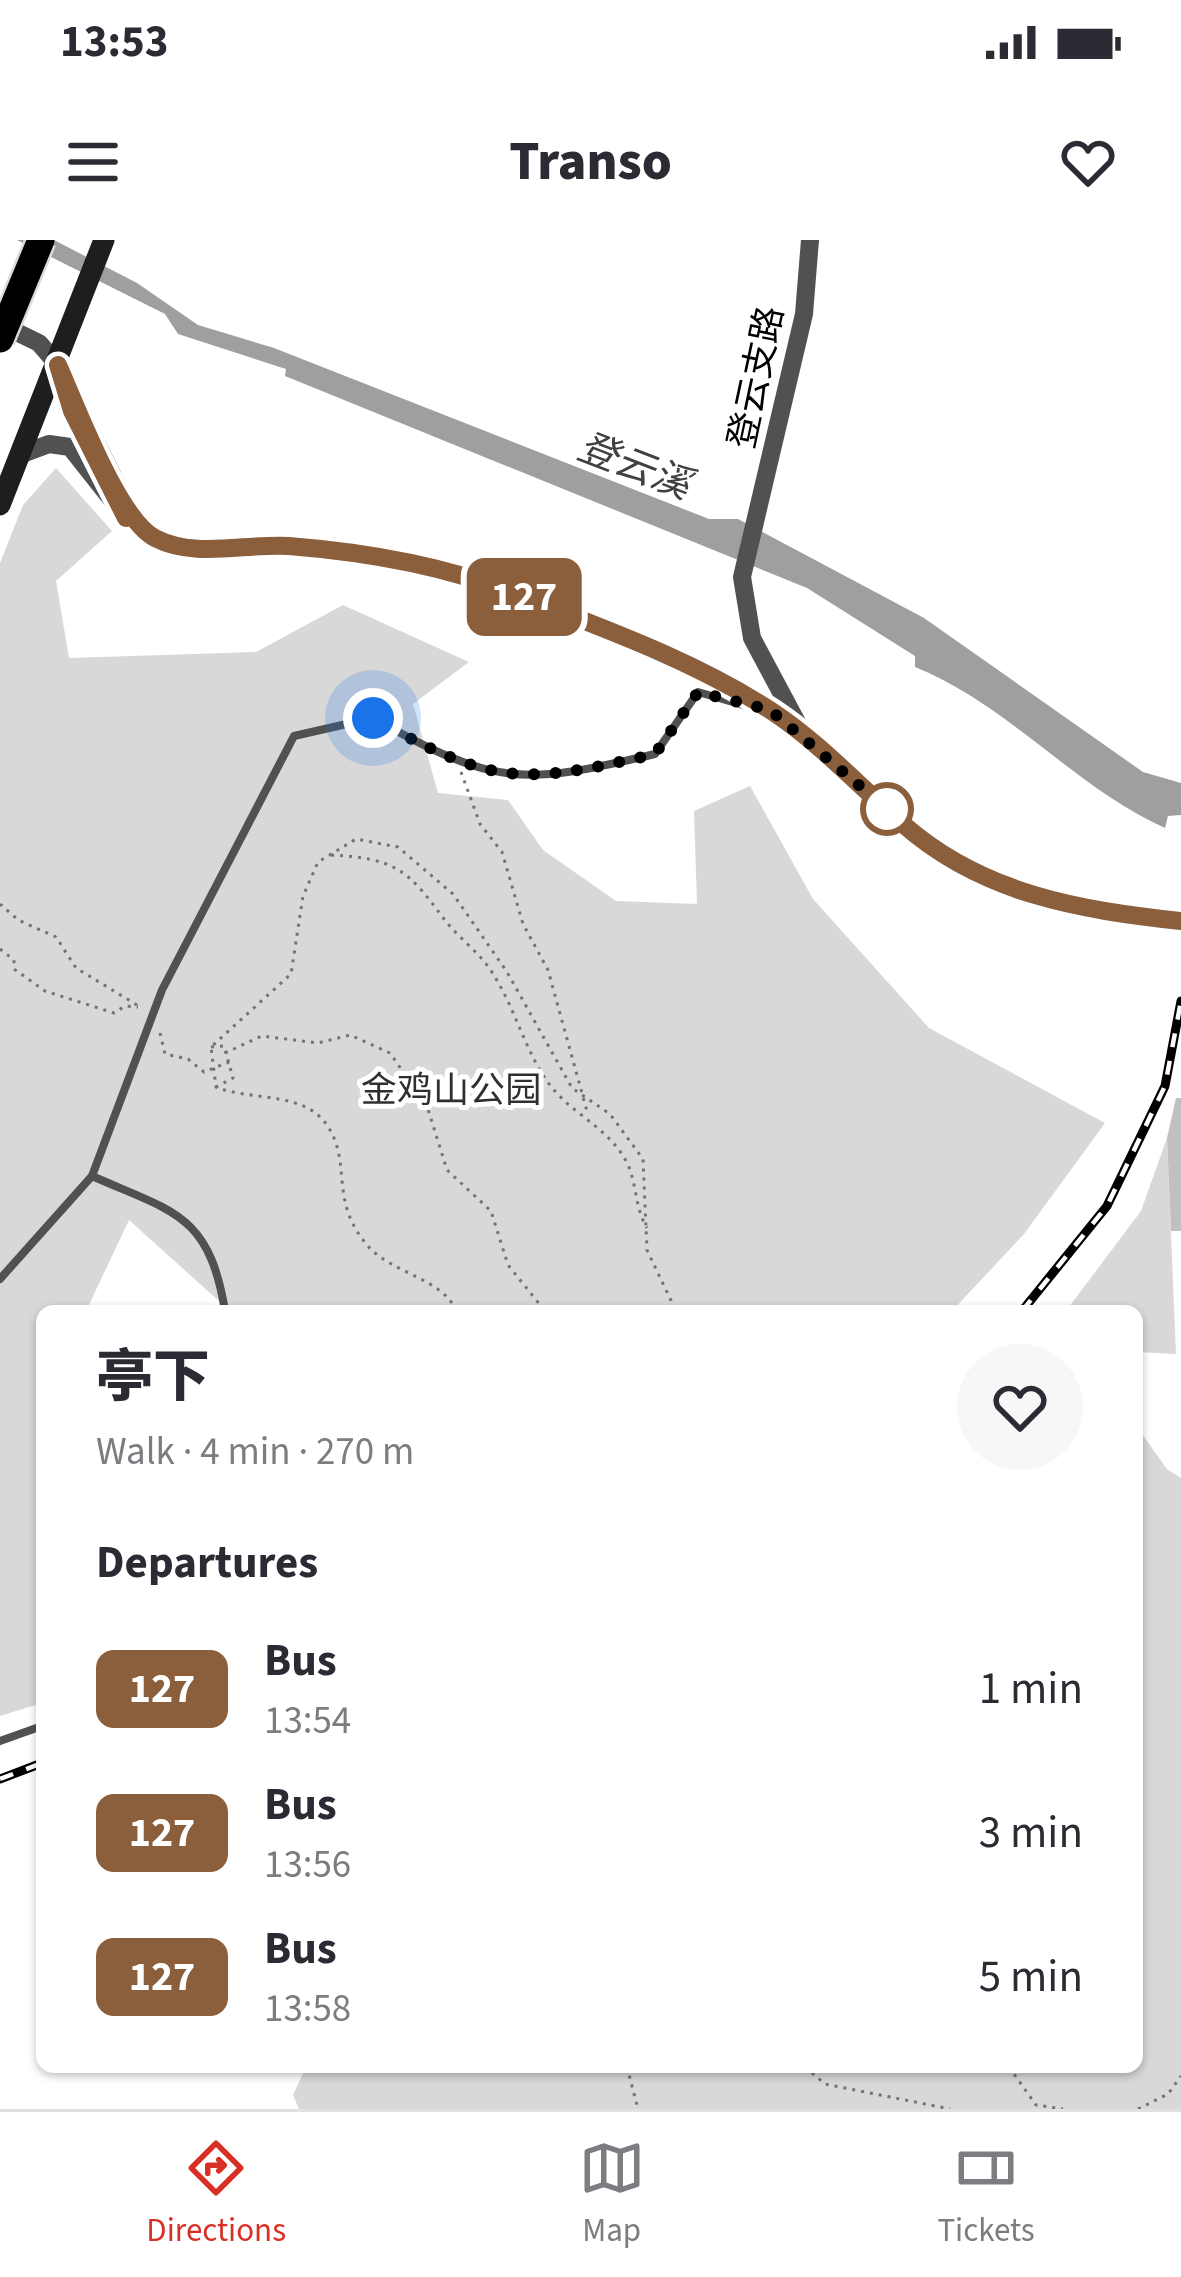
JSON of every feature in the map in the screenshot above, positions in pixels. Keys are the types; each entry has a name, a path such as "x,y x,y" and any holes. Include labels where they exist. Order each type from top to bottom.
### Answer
{"highway":[{"path":"0,339 41,240"}],"main road":[{"path":"0,505 104,240"}],"street":[{"name":"登云支路","path":"802,732 752,638 743,602 743,563 756,526 803,314 810,240"},
{"path":"0,324 34,340 58,365 130,511 146,532"},
{"path":"58,365 72,411 126,518"},
{"path":"22,454 49,445 70,447 126,518 186,548 294,546 455,572 699,669 802,732 907,828 962,868 1051,902 1181,921"}],"lane":[{"path":"0,1279 92,1176 149,1024 200,910 294,736 373,718 459,763 495,774 544,778 655,754 698,692 770,710"},
{"path":"92,1176 156,1200 199,1233 218,1270 224,1305"},
{"path":"0,1741 36,1728"}],"path":[{"path":"459,763 480,824 502,852 523,924 548,970 588,1117"},
{"path":"212,1047 291,974 303,896 318,862 356,839 398,848 453,893 507,972 572,1088 610,1114 643,1159 647,1250 673,1305"},
{"path":"331,855 371,857 428,890 443,917 493,973 545,1078 564,1103 588,1117 627,1161 637,1211 647,1228"},
{"path":"0,904 18,920 56,937 76,968 140,1006 149,1024 160,1029 164,1054 188,1059 203,1072 229,1062"},
{"path":"0,949 24,976 74,1003 114,1013 125,1006 140,1006"},
{"path":"225,1053 262,1036 318,1043 350,1035 391,1053 427,1106 447,1170 490,1211 508,1265 540,1305"},
{"path":"212,1047 224,1046 233,1078 216,1087"},
{"path":"212,1047 216,1087"},
{"path":"216,1087 240,1097 289,1100 327,1124 340,1167 344,1214 372,1250 450,1296 454,1305"},
{"path":"629,2073 638,2109"},
{"path":"812,2073 825,2084 950,2109"},
{"path":"1013,2073 1036,2104 1063,2109"},
{"path":"1138,2109 1168,2094 1181,2076"}],"green space":[{"name":"金鸡山公园","path":"56,468 112,531 56,581 69,658 256,652 343,605 469,662 413,704 438,793 508,800 543,850 616,901 697,904 694,811 750,786 813,899 929,1028 1105,1123 1024,1234 958,1305 223,1305 129,1220 89,1305 36,1305 36,1705 0,1716 0,563 23,505"},
{"path":"1167,1138 1176,1354 1143,1352 1143,1305 1070,1305 1141,1211"},
{"path":"1143,1435 1167,1469 1181,1478 1181,2109 299,2109 293,2095 303,2073 1143,2073"}],"shaded area":[{"path":"17,240 54,240 137,283 198,325 274,348 709,519 738,519 924,618 1143,772 1181,783 1181,815 1168,816 1165,828 1132,811 981,702 915,667 915,656 807,588 285,376 286,369 178,334 165,314"}],"building":[{"path":"1176,1098 1181,1098 1181,1231 1171,1231 1167,1138"}],"railway":[{"path":"1027,1305 1107,1206 1165,1086 1181,1001"},
{"path":"0,1779 36,1765"}],"bus line":[{"name":"127","path":"126,518 72,411 58,365 130,511 156,538 197,549 268,545 326,550 412,562 475,578 717,678 802,732 907,828 962,868 1051,902 1181,921"}],"route":[{"path":"373,718 459,763 495,774 544,778 655,754 698,692 770,710 802,732 887,809"}],"water label":[{"name":"登云溪","path":"635,465"}]}
